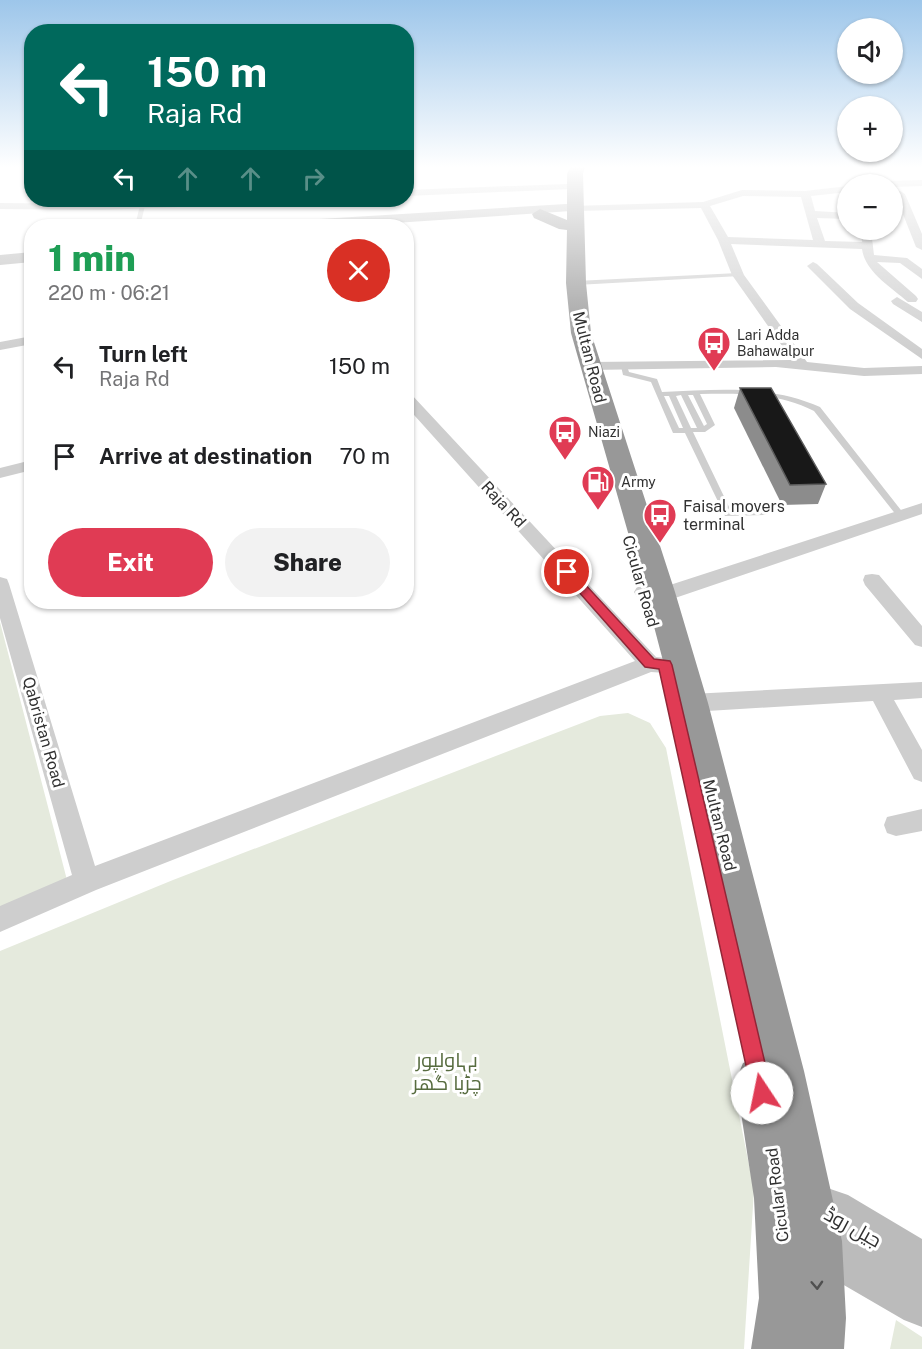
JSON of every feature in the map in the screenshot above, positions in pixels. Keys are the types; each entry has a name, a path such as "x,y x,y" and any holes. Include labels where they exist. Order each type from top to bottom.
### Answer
{"highway":[{"name":"Multan Road","path":"568,229 571,283 581,333 607,366 658,592 665,665 697,703 780,1071 808,1215 818,1318 815,1349"},
{"name":"Cicular Road","path":"571,283 571,331 579,366 658,592"},
{"name":"Cicular Road","path":"665,665 759,1072 808,1215 787,1298 780,1349"}],"main road":[{"path":"0,258 24,255"},
{"name":"جیل روڈ","path":"808,1215 922,1267"},
{"name":"جیل روڈ","path":"808,1215 922,1302"}],"street":[{"path":"718,229 738,275 803,366"},
{"path":"815,229 820,244"},
{"path":"915,229 922,247"},
{"path":"724,240 820,244 869,252 903,260 922,275"},
{"path":"867,240 873,265 917,298"},
{"path":"813,266 854,306 922,355"},
{"path":"917,298 897,301 922,318"},
{"path":"0,346 24,342"},
{"path":"607,366 776,363 864,372 922,370"},
{"name":"Raja Rd","path":"414,405 665,665"},
{"path":"0,473 24,467"},
{"path":"658,592 914,514"},
{"path":"872,580 922,640"},
{"name":"Qabristan Road","path":"0,584 87,881"},
{"path":"0,919 87,881 665,665"},
{"path":"697,703 922,690"},
{"path":"879,692 922,772"},
{"path":"896,825 922,820"}],"lane":[{"path":"571,283 738,275"},
{"path":"607,366 654,381 675,431 702,430 711,425 696,393"},
{"path":"659,394 773,393 792,397 810,405 817,409 914,514"},
{"path":"672,394 728,514 766,512"},
{"path":"684,394 702,430"},
{"path":"658,592 697,703 741,853"}],"green space":[{"path":"0,622 67,880 0,908"},
{"name":"بہاولپور چڑیا گھر","path":"628,713 650,723 666,748 754,1190 744,1349 0,1349 0,951 173,880 600,716"},
{"path":"896,1320 922,1337 922,1349 890,1349"}],"building":[{"path":"740,388 771,388 826,484 790,485"}],"place":[{"name":"Lari Adda Bahawalpur","path":"714,372"},
{"name":"Niazi","path":"565,461"},
{"name":"Army","path":"598,511"},
{"name":"Faisal movers terminal","path":"660,544"}],"route":[{"path":"567,572 650,664 665,665 762,1093"}]}
